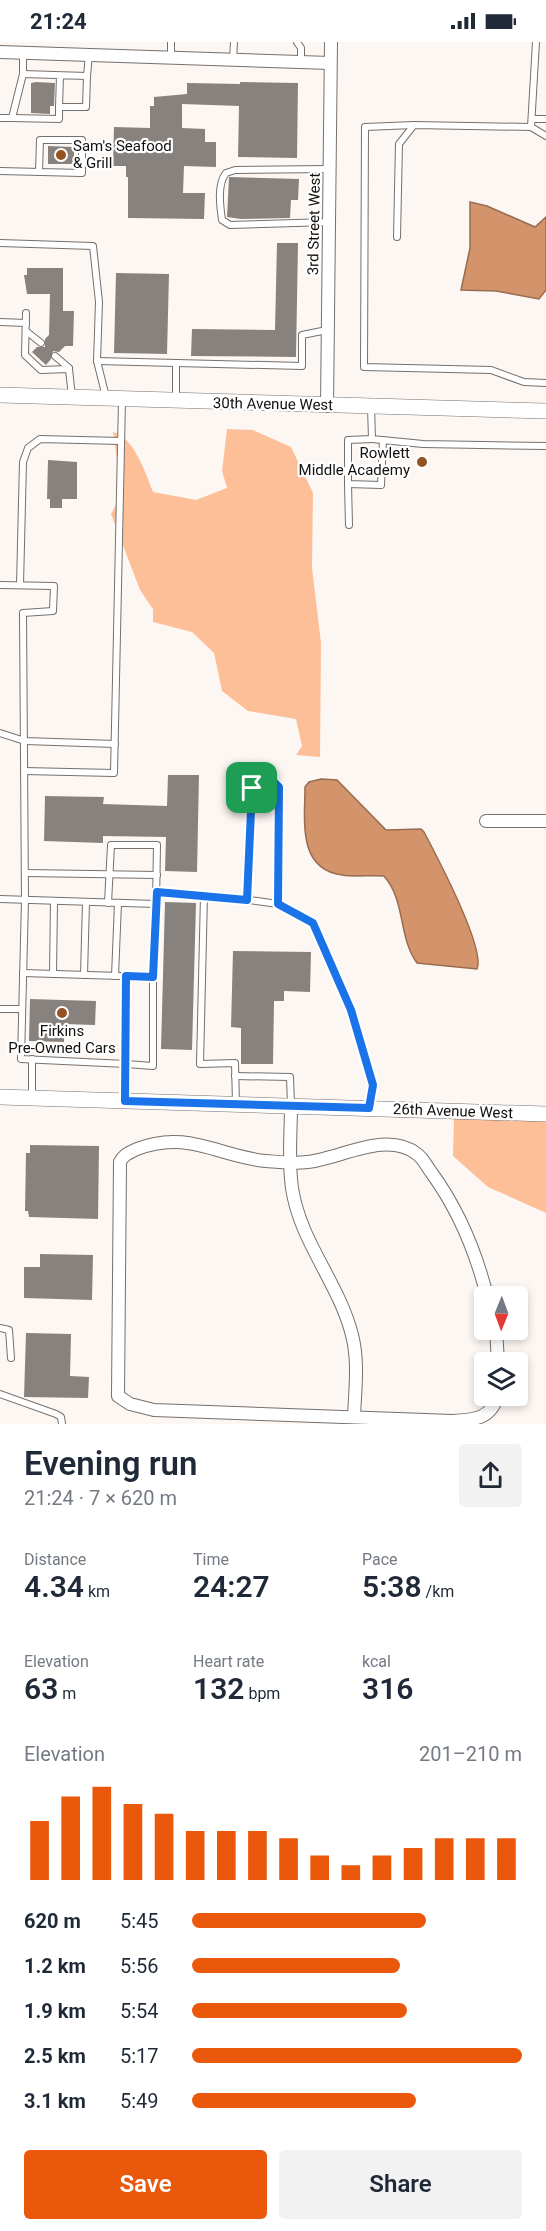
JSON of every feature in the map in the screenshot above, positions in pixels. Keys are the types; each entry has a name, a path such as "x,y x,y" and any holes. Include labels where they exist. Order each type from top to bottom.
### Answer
{"street":[{"name":"3rd Street West","path":"327,406 331,42"},
{"path":"0,52 28,49 89,54 330,63"},
{"name":"30th Avenue West","path":"0,395 176,402 546,411"},
{"path":"486,821 546,821"},
{"name":"26th Avenue West","path":"0,1097 546,1114"},
{"path":"291,1106 292,1188 311,1249 344,1311 352,1335 356,1357 354,1417"},
{"path":"484,1286 469,1238 441,1185 418,1154 405,1148 377,1145 307,1162 291,1162 259,1160 217,1148 175,1141 147,1145 124,1155 120,1162 118,1396 130,1404 154,1410 316,1420 354,1417 478,1420 494,1406"}],"lane":[{"path":"171,42 171,57"},
{"path":"234,42 234,60"},
{"path":"297,42 301,48 301,62"},
{"path":"531,127 536,42"},
{"path":"12,118 28,49"},
{"path":"59,107 86,107 89,54"},
{"path":"23,74 87,76"},
{"path":"0,118 58,119 60,76"},
{"path":"532,118 546,119"},
{"path":"397,237 399,144 414,125"},
{"path":"546,136 531,127 414,125 365,128 364,367 491,370 524,382 546,383"},
{"path":"0,171 39,172 82,173 82,140 40,140 39,172"},
{"path":"329,169 226,172 221,183 220,211 222,220 230,225 329,222"},
{"path":"0,243 93,246 99,302 97,361 115,400 121,441 114,773 24,771"},
{"path":"26,313 26,355 41,370 69,369"},
{"path":"0,321 26,322"},
{"path":"97,361 302,366 302,335 327,330"},
{"path":"26,331 41,343"},
{"path":"55,356 69,369 72,398"},
{"path":"176,363 176,402"},
{"path":"371,407 372,439"},
{"path":"20,585 23,462 28,448 40,439 121,441"},
{"path":"349,525 348,440 546,446"},
{"path":"348,484 381,485 383,440"},
{"path":"0,585 54,586 52,611 23,613 25,900 21,1059 153,1066 157,844 111,844 108,903"},
{"path":"0,733 25,741 115,744"},
{"path":"247,900 252,788 259,782 274,782 279,787 278,904"},
{"path":"25,873 157,875"},
{"path":"157,892 278,904 313,923 351,1010 373,1085 369,1108"},
{"path":"204,895 200,1064 235,1063 236,1104"},
{"path":"0,899 156,904"},
{"path":"53,974 54,901"},
{"path":"84,975 86,902"},
{"path":"115,976 118,903"},
{"path":"23,973 153,977"},
{"path":"125,1101 126,976"},
{"path":"0,1009 22,1009"},
{"path":"32,1098 33,1059"},
{"path":"235,1076 290,1077 291,1106"},
{"path":"0,1328 9,1330 11,1358"},
{"path":"0,1394 56,1414 61,1418 62,1424"}],"shaded area":[{"path":"470,202 487,206 535,227 546,217 546,290 539,299 496,291 461,290 470,248"},
{"path":"227,429 253,430 291,447 313,493 312,568 321,643 320,757 296,755 302,746 296,719 248,711 222,691 214,653 192,632 153,622 153,609 140,590 111,514 122,494 113,432 120,435 133,448 153,492 196,500 227,488 222,471"},
{"path":"321,779 337,780 386,830 421,829 424,832 467,922 478,958 477,969 417,963 407,942 396,896 384,876 342,875 327,871 317,863 307,841 305,787 309,782"},
{"path":"454,1117 546,1121 546,1213 488,1187 453,1156"}],"building":[{"path":"240,82 298,83 297,158 238,157 239,106 182,104 182,128 205,129 205,142 216,142 216,167 184,166 183,193 205,193 204,219 128,218 126,166 113,166 114,127 150,128 150,106 154,106 154,97 187,94 187,83 240,84"},
{"path":"31,83 55,83 54,106 50,106 50,114 31,113"},
{"name":"Sam's Seafood & Grill","path":"48,146 74,147 74,164 48,164"},
{"path":"229,177 299,179 298,200 291,200 290,218 227,217"},
{"path":"277,243 298,243 296,357 191,356 192,329 275,330"},
{"path":"27,268 63,268 63,311 74,311 73,346 65,346 59,352 53,351 46,365 32,352 37,347 45,347 45,339 49,335 50,294 27,294 24,275 27,275"},
{"path":"116,273 169,274 167,354 114,353"},
{"path":"48,460 77,462 77,499 62,499 62,508 50,508 50,499 47,499"},
{"path":"168,775 199,775 197,872 165,871 166,837 103,836 103,843 44,841 45,796 104,797 103,804 167,806"},
{"path":"165,902 196,903 192,1050 161,1049"},
{"path":"233,951 311,952 310,992 284,991 284,1001 274,1001 273,1064 241,1064 241,1028 231,1027"},
{"name":"Firkins Pre-Owned Cars","path":"30,999 96,1001 95,1025 64,1024 64,1042 29,1041"},
{"path":"30,1145 99,1146 98,1219 29,1217 28,1211 25,1211 26,1153 30,1153"},
{"path":"40,1254 93,1255 92,1300 24,1298 24,1267 40,1267"},
{"path":"26,1333 71,1334 70,1376 89,1377 88,1398 24,1397"}],"place":[{"name":"Sam's Seafood & Grill","path":"61,155"},
{"name":"Rowlett Middle Academy","path":"422,462"},
{"name":"Firkins Pre-Owned Cars","path":"62,1013"}],"route":[{"path":"259,782 274,782 279,787 278,904 313,923 351,1010 373,1085 369,1108 125,1101 126,976 153,977 157,892 247,900 252,788 259,782"}]}
